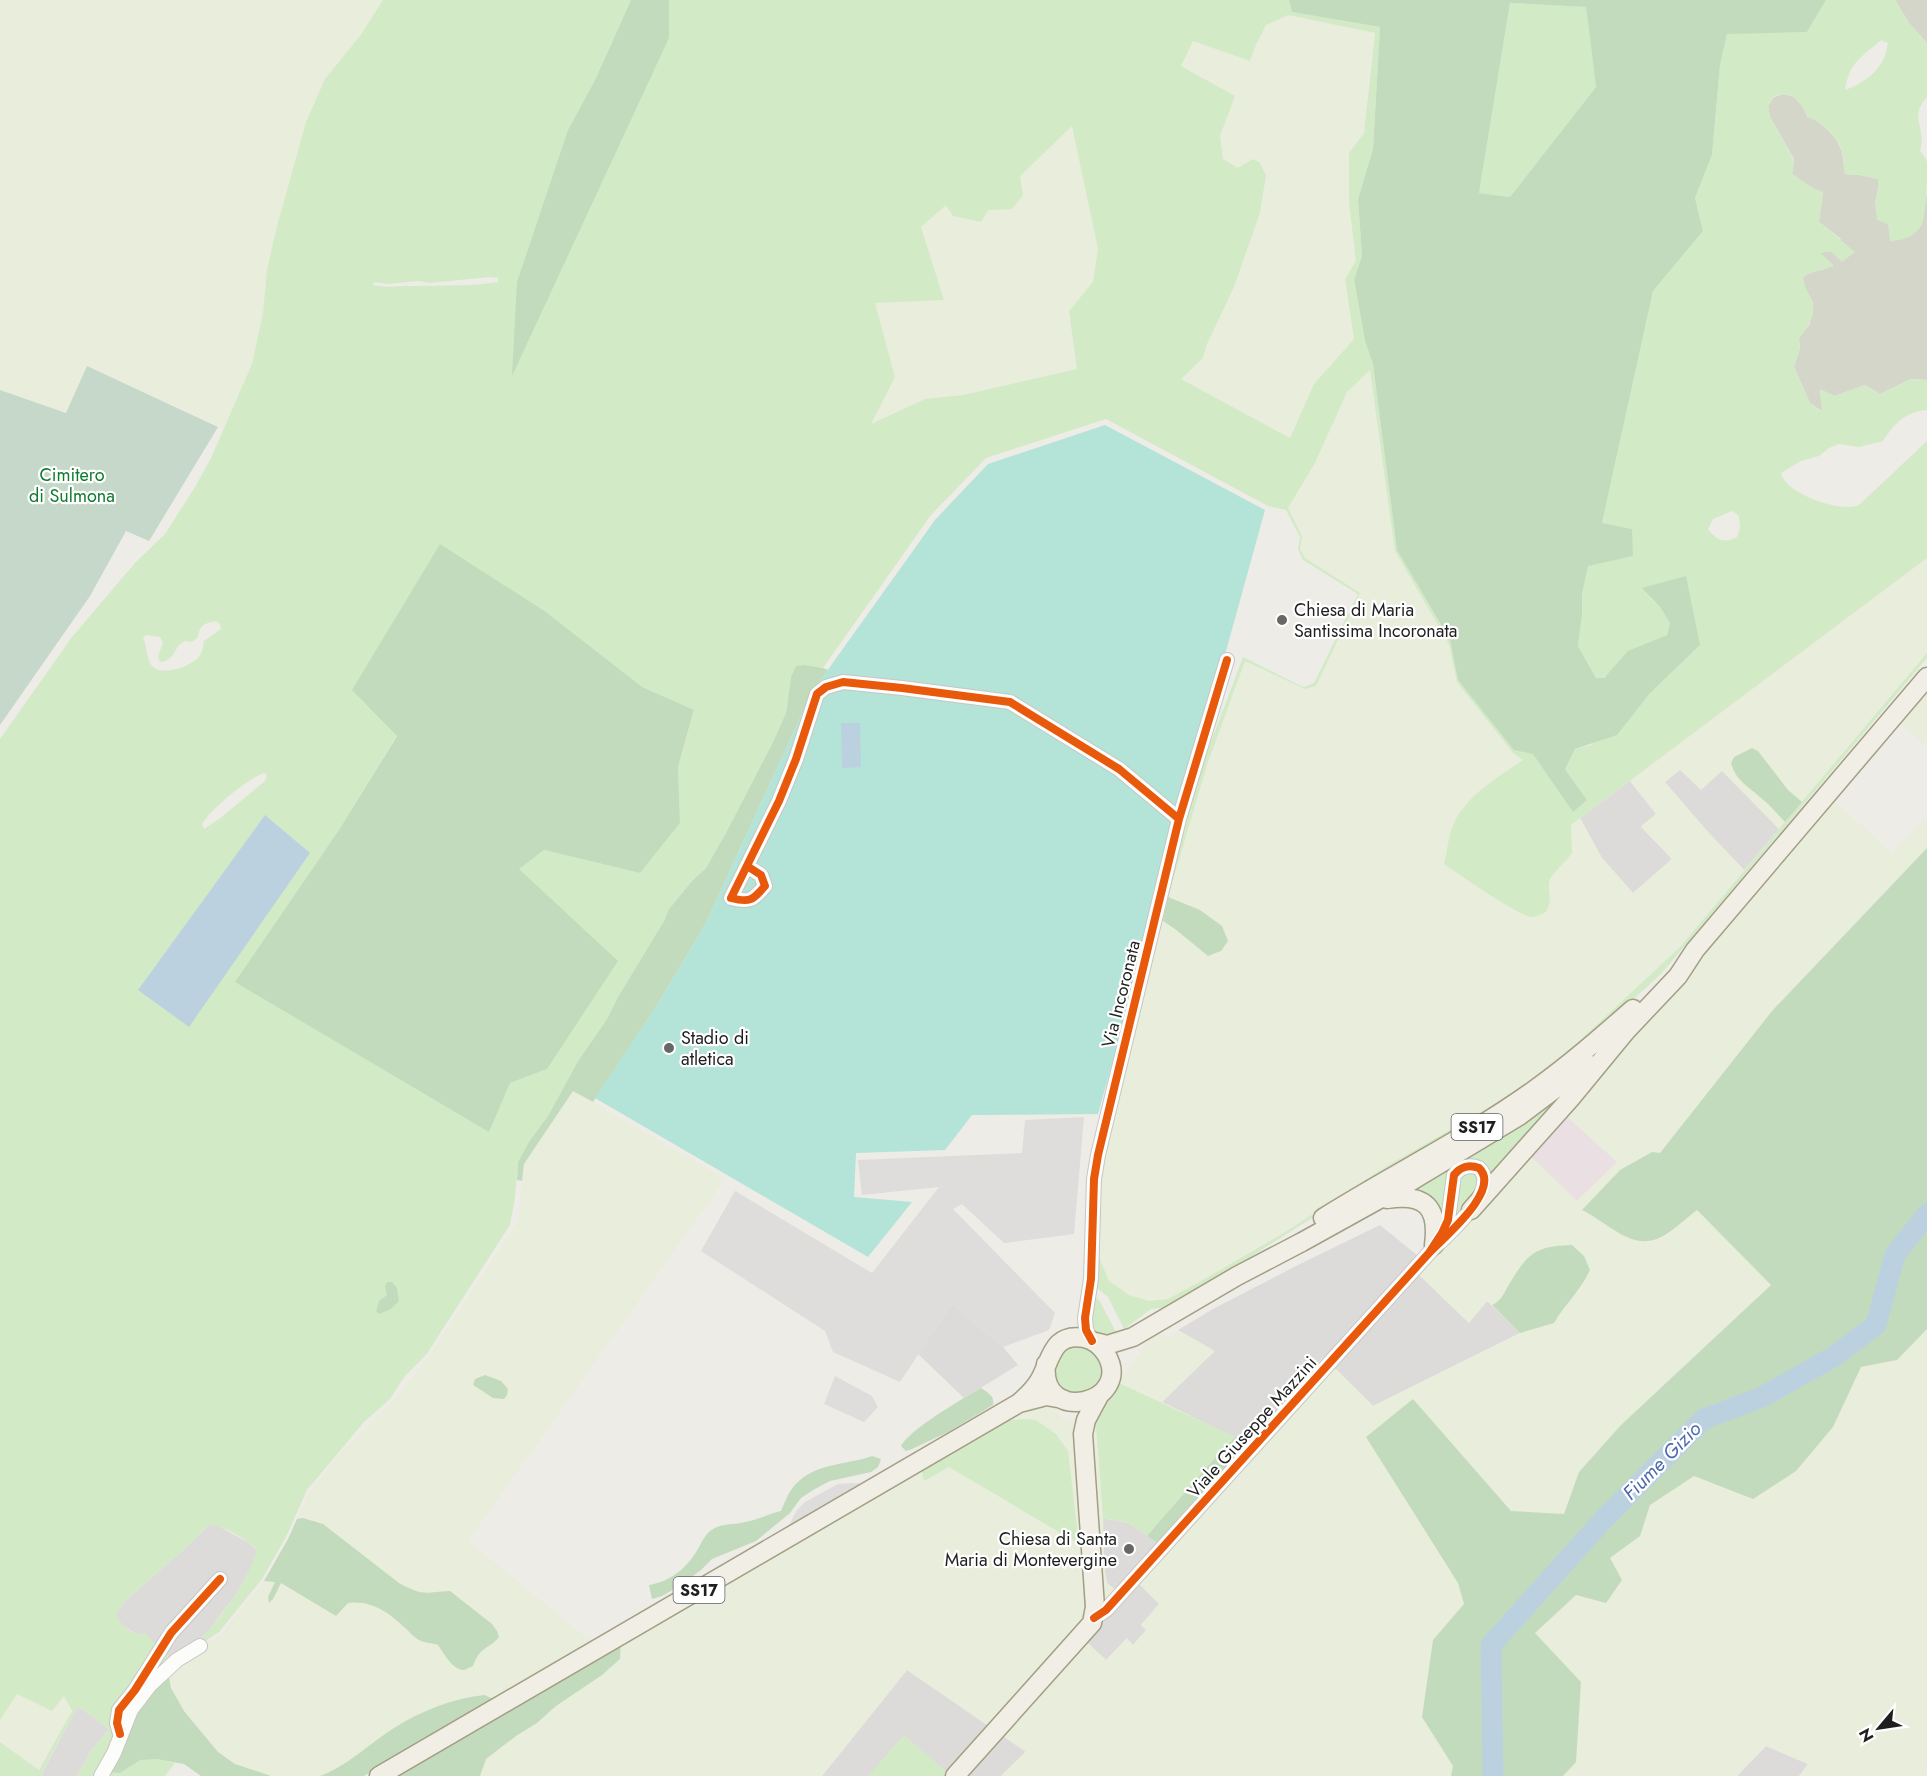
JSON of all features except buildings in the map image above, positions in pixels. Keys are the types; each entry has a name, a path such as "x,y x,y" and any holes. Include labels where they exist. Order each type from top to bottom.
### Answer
{"main road":[{"name":"SS17","path":"1237,1276 1339,1208 1533,1091 1565,1068 1618,1022 1695,950 1927,677"},
{"name":"SS17","path":"1093,1342 1107,1345 1132,1337 1237,1276 1379,1200 1519,1116 1566,1082 1626,1031 1678,976 1695,950"},
{"path":"1471,1210 1570,1099 1626,1031"},
{"path":"1379,1200 1408,1196 1426,1205 1435,1224 1432,1249"},
{"name":"SS17","path":"1110,1369 1114,1358 1132,1337"},
{"path":"1083,1434 1086,1420 1108,1383 1110,1369 1107,1356 1093,1342 1079,1338 1066,1340 1052,1351 1046,1364 1046,1374 1055,1393 1076,1412 1083,1434 1094,1618"},
{"name":"SS17","path":"1019,1403 1039,1381 1046,1364"},
{"path":"1065,1400 1084,1402 1100,1394"},
{"name":"SS17","path":"379,1776 1019,1403 1046,1396 1065,1400"},
{"name":"Viale Giuseppe Mazzini","path":"955,1776 1089,1628 1094,1618"}],"street":[{"name":"Via Incoronata","path":"1093,1342 1085,1324 1091,1279 1094,1191 1098,1155 1179,819 1227,660"},
{"path":"747,866 796,759 818,694 825,687 843,682 1010,702 1119,769 1179,819"},
{"name":"Viale Giuseppe Mazzini","path":"1094,1618 1102,1614 1432,1249 1471,1210 1480,1198 1485,1180 1481,1170 1476,1166 1462,1168 1454,1175 1448,1220 1432,1249"},
{"name":"Via Incoronata","path":"1066,1340 1078,1324 1087,1302"},
{"path":"120,1734 117,1723 119,1710 135,1690 171,1634 220,1579"},
{"path":"1094,1588 1112,1594 1124,1590"},
{"path":"100,1776 114,1753 131,1710 150,1685 177,1660 200,1646"}],"shaded area":[{"path":"1895,0 1927,0 1927,43 1909,23"},
{"path":"1783,94 1794,97 1808,117 1827,129 1836,139 1842,151 1845,174 1878,179 1875,203 1921,225 1927,194 1927,380 1911,379 1880,394 1865,385 1835,396 1820,390 1823,412 1810,403 1794,367 1800,348 1799,338 1810,324 1813,303 1804,286 1803,277 1833,265 1819,253 1830,251 1841,239 1819,222 1823,192 1814,189 1792,174 1794,159 1770,117 1768,106 1774,97"},
{"path":"1105,425 1265,510 1098,1114 972,1115 945,1150 856,1153 854,1197 912,1202 868,1257 595,1098 659,1002 706,923 812,692 935,520 988,464"},
{"path":"841,723 860,723 861,767 842,768"},
{"path":"1680,769 1722,770 1779,829 1744,870 1664,782"},
{"path":"1630,781 1656,814 1641,827 1672,859 1633,893 1602,858 1580,818"},
{"path":"265,815 310,853 189,1027 138,990"},
{"path":"1564,1114 1618,1162 1577,1201 1527,1153"},
{"path":"1084,1117 1074,1234 1004,1243 962,1204 953,1209 1055,1313 1049,1330 1003,1347 952,1304 900,1382 833,1352 825,1331 701,1251 735,1191 872,1273 939,1187 862,1195 858,1160 1022,1153 1025,1120"},
{"path":"1380,1225 1418,1256 1410,1266 1469,1323 1487,1301 1520,1333 1373,1406 1323,1357 1248,1444 1162,1402 1214,1351 1178,1330 1213,1309"},
{"path":"952,1304 1003,1347 1018,1365 964,1398 918,1354"},
{"path":"835,1376 872,1396 878,1407 864,1422 824,1404"},
{"path":"838,1484 867,1484 787,1529 797,1510 805,1502"},
{"path":"1103,1518 1129,1523 1159,1544 1159,1604 1141,1625 1146,1630 1133,1645 1126,1639 1106,1660 1084,1640 1107,1583 1104,1566"},
{"path":"209,1525 217,1525 249,1543 257,1550 254,1562 237,1593 210,1629 193,1646 171,1660 157,1644 122,1626 115,1614 126,1600"},
{"path":"907,1670 1026,1752 1001,1776 822,1776"},
{"path":"78,1706 109,1729 91,1751 77,1776 41,1775"},
{"path":"1766,1746 1808,1764 1799,1776 1737,1776"}],"green space":[{"path":"0,0 383,0 360,36 267,270 263,313 252,364 223,428 88,366 66,414 0,390"},
{"path":"383,0 631,0 595,80 568,130 669,38 669,0 1289,0 1292,12 1380,27 1373,149 1358,199 1362,256 1354,281 1365,341 1373,364 1397,550 1450,640 1458,680 1533,754 1587,800 1565,769 1575,749 1591,745 1633,713 1649,693 1700,645 1642,589 1660,607 1670,623 1667,635 1613,669 1603,678 1596,678 1578,646 1582,594 1588,565 1632,529 1602,523 1653,291 1703,231 1695,198 1712,155 1720,65 1727,33 1807,32 1826,0 1895,0 1909,23 1927,43 1927,97 1918,117 1922,142 1920,151 1927,163 1926,194 1924,218 1913,235 1890,241 1888,224 1877,220 1875,203 1878,179 1845,174 1842,150 1836,140 1823,126 1807,117 1795,98 1786,95 1774,96 1768,106 1770,117 1794,160 1792,174 1814,189 1823,192 1819,222 1855,252 1842,262 1830,251 1820,253 1834,266 1803,277 1812,301 1813,311 1808,325 1799,338 1800,348 1794,367 1810,403 1822,412 1820,389 1835,396 1865,385 1880,394 1911,379 1927,380 1927,410 1901,419 1883,441 1859,447 1839,444 1781,473 1792,488 1815,500 1851,507 1859,505 1927,441 1927,558 1571,825 1572,853 1550,879 1550,898 1546,912 1535,917 1526,915 1503,903 1444,864 1450,832 1460,813 1484,787 1523,760 1513,753 1457,682 1449,644 1395,551 1370,370 1347,392 1315,463 1288,508 1302,536 1300,549 1305,558 1360,593 1316,686 1305,689 1245,661 1207,765 1168,897 1105,1159 1098,1206 1103,1158 1187,806 1243,657 1301,686 1314,683 1358,594 1303,560 1298,549 1300,537 1286,510 1268,506 1106,419 986,458 931,515 823,668 805,665 791,677 786,713 727,831 706,868 669,909 607,1019 578,1061 548,1116 530,1140 518,1162 510,1225 426,1355 405,1376 390,1399 364,1422 307,1490 286,1537 262,1579 219,1632 177,1660 101,1776 77,1776 91,1751 109,1729 78,1706 41,1774 43,1776 0,1776 0,1742 39,1770 72,1711 64,1696 52,1711 17,1694 0,1720 0,739 72,637 135,563 165,534 211,458 252,364 263,313 267,270 306,122 325,79 360,36","holes":["1288,15 1375,33 1364,133 1349,153 1349,203 1356,261 1345,279 1354,339 1314,384 1290,438 1181,379 1203,358 1207,344 1234,287 1260,213 1266,175 1259,162 1253,159 1238,168 1223,159 1220,136 1235,96 1181,66 1193,41 1250,61 1266,25","1881,40 1888,43 1885,56 1877,69 1862,82 1845,90 1850,72 1857,61","1072,126 1098,249 1093,282 1069,311 1077,369 963,395 925,399 871,424 895,377 875,303 944,300 921,227 946,205 953,216 981,222 988,210 1012,209 1023,195 1020,176","498,278 498,282 476,285 392,287 373,285 374,282 388,284 418,281 429,283","1732,511 1739,516 1740,528 1737,537 1721,540 1708,529 1713,519","546,612 642,688 694,711 678,767 680,823 640,873 544,850 518,869 547,1069 510,1083 337,833 397,735","216,621 220,624 221,629 204,641 202,652 197,659 177,669 162,670 152,666 143,638 146,635 160,637 163,643 158,656 160,662 166,661 179,645 185,641 192,642 198,637 201,627","264,773 267,775 265,781 204,829 202,824 213,811 248,781","209,1525 228,1530 257,1549 240,1588 210,1629 186,1651 171,1660 146,1634 128,1629 116,1614 126,1600"]},
{"path":"631,0 669,0 669,38 512,376 517,282 568,130 595,80"},
{"path":"1289,0 1826,0 1807,32 1727,34 1720,65 1712,155 1695,198 1703,231 1653,291 1602,523 1632,529 1633,556 1588,566 1582,594 1578,646 1596,678 1604,678 1628,651 1667,635 1670,623 1660,607 1642,588 1686,576 1700,645 1650,693 1617,735 1575,749 1565,769 1587,800 1573,812 1533,754 1514,750 1458,680 1450,640 1397,550 1373,364 1365,341 1354,280 1362,256 1358,199 1373,149 1380,27 1292,12","holes":["1510,3 1586,7 1596,87 1510,197 1479,193"]},
{"path":"1510,3 1586,7 1596,87 1510,197 1479,193"},
{"path":"1288,15 1375,33 1364,133 1349,153 1349,203 1356,261 1345,279 1354,339 1314,384 1290,438 1180,379 1203,358 1207,344 1234,287 1260,213 1238,168 1223,159 1220,136 1235,96 1181,65 1192,41 1250,61 1266,25"},
{"path":"1072,125 1098,249 1093,282 1069,311 1077,369 963,395 925,399 870,424 895,377 875,303 944,299 921,227 946,205 988,209 1023,195 1020,176"},
{"name":"Cimitero di Sulmona","path":"87,366 218,427 149,541 126,531 90,596 0,725 0,390 66,413"},
{"path":"1370,369 1395,551 1449,644 1457,682 1512,753 1524,760 1571,825 1580,818 1602,858 1633,893 1672,859 1641,826 1656,814 1630,781 1927,558 1927,653 1779,829 1722,771 1701,790 1680,770 1665,782 1744,870 1680,947 1557,1062 1502,1100 1387,1166 1287,1231 1168,1299 1149,1301 1129,1295 1109,1281 1100,1260 1098,1206 1105,1159 1168,897 1207,765 1245,661 1305,689 1316,686 1360,593 1305,558 1300,549 1302,536 1288,508 1315,463 1347,392"},
{"path":"440,544 546,612 642,687 694,710 678,767 680,823 640,873 544,850 519,869 618,961 547,1069 510,1083 489,1132 235,982 337,833 397,736 352,690"},
{"path":"1927,653 1927,658 1661,974 1558,1068 1517,1097 1385,1172 1171,1307 1151,1309 1124,1329 1108,1297 1097,1288 1098,1206 1100,1260 1109,1281 1129,1295 1149,1301 1168,1299 1287,1231 1387,1166 1502,1100 1557,1062 1680,947"},
{"path":"805,665 828,670 812,692 706,923 659,1002 593,1102 573,1091 524,1164 522,1181 517,1180 518,1162 530,1140 548,1116 578,1061 607,1019 669,909 706,868 727,831 786,713 791,677 796,666"},
{"path":"1927,688 1927,747 1899,723"},
{"path":"1752,748 1758,751 1788,790 1802,802 1785,822 1743,783 1733,769 1731,763 1734,757"},
{"path":"1833,800 1892,853 1927,816 1927,848 1772,1011 1660,1153 1620,1170 1582,1210 1613,1230 1647,1243 1661,1238 1696,1210 1771,1285 1621,1425 1579,1472 1564,1514 1511,1511 1413,1400 1464,1604 1433,1640 1422,1717 1453,1766 1451,1776 1001,1776 1026,1751 907,1670 822,1776 480,1776 486,1759 537,1723 556,1706 602,1675 620,1659 621,1642 999,1421 1048,1401 1064,1421 1097,1416 1154,1332 1170,1338 1178,1330 1215,1351 1162,1402 1248,1444 1333,1366 1373,1406 1520,1333 1554,1323 1572,1297 1552,1246 1534,1253 1523,1262 1499,1302 1492,1305 1487,1301 1469,1323 1417,1273 1527,1153 1577,1201 1617,1162 1564,1114","holes":["1103,1518 1129,1523 1159,1544 1129,1574 1159,1604 1141,1625 1146,1630 1133,1645 1127,1638 1106,1660 1084,1639 1125,1597 1107,1583 1104,1566"]},
{"path":"1927,848 1927,1329 1897,1360 1861,1367 1833,1427 1796,1471 1753,1499 1694,1476 1650,1505 1640,1536 1610,1558 1622,1580 1606,1603 1576,1595 1535,1633 1581,1682 1576,1762 1563,1776 1451,1776 1453,1766 1422,1717 1433,1640 1464,1604 1458,1583 1366,1437 1413,1399 1511,1511 1564,1514 1579,1472 1621,1425 1771,1285 1697,1210 1658,1238 1639,1241 1614,1230 1582,1210 1620,1170 1652,1152 1660,1153 1772,1011"},
{"path":"1168,897 1200,910 1222,926 1228,941 1221,951 1208,956 1163,921"},
{"path":"573,1091 725,1179 468,1541 593,1643 495,1700 470,1696 423,1712 320,1776 271,1776 235,1764 218,1752 184,1711 171,1688 168,1672 178,1662 221,1634 264,1581 288,1539 309,1492 344,1449 393,1401 429,1356 518,1221 524,1164"},
{"path":"1561,1092 1561,1096 1494,1173 1488,1173 1466,1162 1444,1221 1418,1195 1415,1188"},
{"path":"1464,1172 1474,1174 1480,1182 1464,1212 1454,1213 1456,1183"},
{"path":"1572,1245 1584,1256 1590,1270 1578,1291 1554,1323 1520,1333 1492,1305 1501,1298 1525,1261 1532,1255 1548,1248"},
{"path":"387,1282 392,1282 397,1288 399,1301 391,1309 379,1314 376,1311 379,1301 387,1295 385,1287"},
{"path":"1094,1297 1099,1300 1117,1334 1100,1333 1095,1330 1091,1319"},
{"path":"1927,1329 1927,1773 1924,1776 1799,1776 1808,1764 1766,1746 1737,1776 1563,1776 1576,1762 1581,1682 1534,1633 1576,1595 1609,1559 1640,1536 1650,1505 1694,1476 1753,1499 1833,1427 1861,1367 1897,1360"},
{"path":"1069,1345 1090,1347 1103,1363 1102,1380 1091,1393 1066,1393 1054,1380 1053,1364"},
{"path":"485,1375 501,1381 508,1389 504,1399 493,1398 473,1385 475,1379"},
{"path":"1119,1383 1235,1437 1147,1536 1129,1523 1103,1518 1097,1416"},
{"path":"981,1388 992,1397 993,1405 948,1432 912,1449 906,1451 901,1446 925,1423"},
{"path":"1036,1420 1056,1434 1068,1451 1079,1544 949,1467 924,1481 921,1469 999,1421"},
{"path":"1235,1437 1248,1444 1159,1544 1147,1536 1216,1457"},
{"path":"872,1456 881,1459 878,1467 871,1472 830,1481 813,1490 801,1498 790,1513 756,1541 712,1559 678,1587 652,1599 649,1585 665,1580 678,1572 690,1561 705,1537 713,1529 781,1511 791,1490 808,1474 828,1466"},
{"path":"303,1518 323,1524 399,1583 424,1593 450,1591 492,1624 499,1637 482,1651 473,1666 464,1670 456,1668 438,1645 417,1639 392,1616 372,1605 348,1603 336,1616 281,1583 269,1603 268,1597 275,1582 264,1581 297,1519"},
{"path":"621,1642 620,1659 602,1675 556,1706 537,1723 486,1759 480,1776 390,1776"},
{"path":"168,1672 171,1688 184,1711 218,1752 235,1764 271,1776 201,1776 184,1764 156,1759 140,1760 120,1773 106,1772 133,1712"},
{"path":"17,1694 52,1710 64,1696 72,1711 39,1770 0,1742 0,1720"},
{"path":"485,1695 495,1700 364,1776 320,1776 339,1767 415,1716 449,1702"},
{"path":"904,1735 947,1772 943,1776 868,1776"},
{"path":"140,1759 156,1759 175,1763 165,1776 104,1776 106,1772 120,1773"}],"waterway":[{"name":"Fiume Gizio","path":"1493,1776 1491,1645 1603,1520 1704,1419 1762,1397 1833,1357 1876,1325 1895,1255 1927,1214"}],"cycle path":[{"path":"1092,1341 1086,1330 1085,1318 1091,1279 1094,1179 1098,1155 1179,819 1227,660"},
{"path":"747,866 761,875 765,886 751,899 731,898 779,801 796,759 817,694 826,687 843,682 1010,702 1119,769 1179,819"},
{"path":"1094,1618 1106,1610 1429,1253 1468,1213 1483,1188 1484,1177 1479,1168 1465,1167 1454,1175 1448,1220 1429,1253"},
{"path":"120,1734 117,1723 119,1710 135,1690 171,1633 220,1579"}],"place":[{"name":"Chiesa di Maria Santissima Incoronata","path":"1282,620"},
{"name":"Stadio di atletica","path":"669,1048"},
{"name":"Chiesa di Santa Maria di Montevergine","path":"1129,1549"}]}
